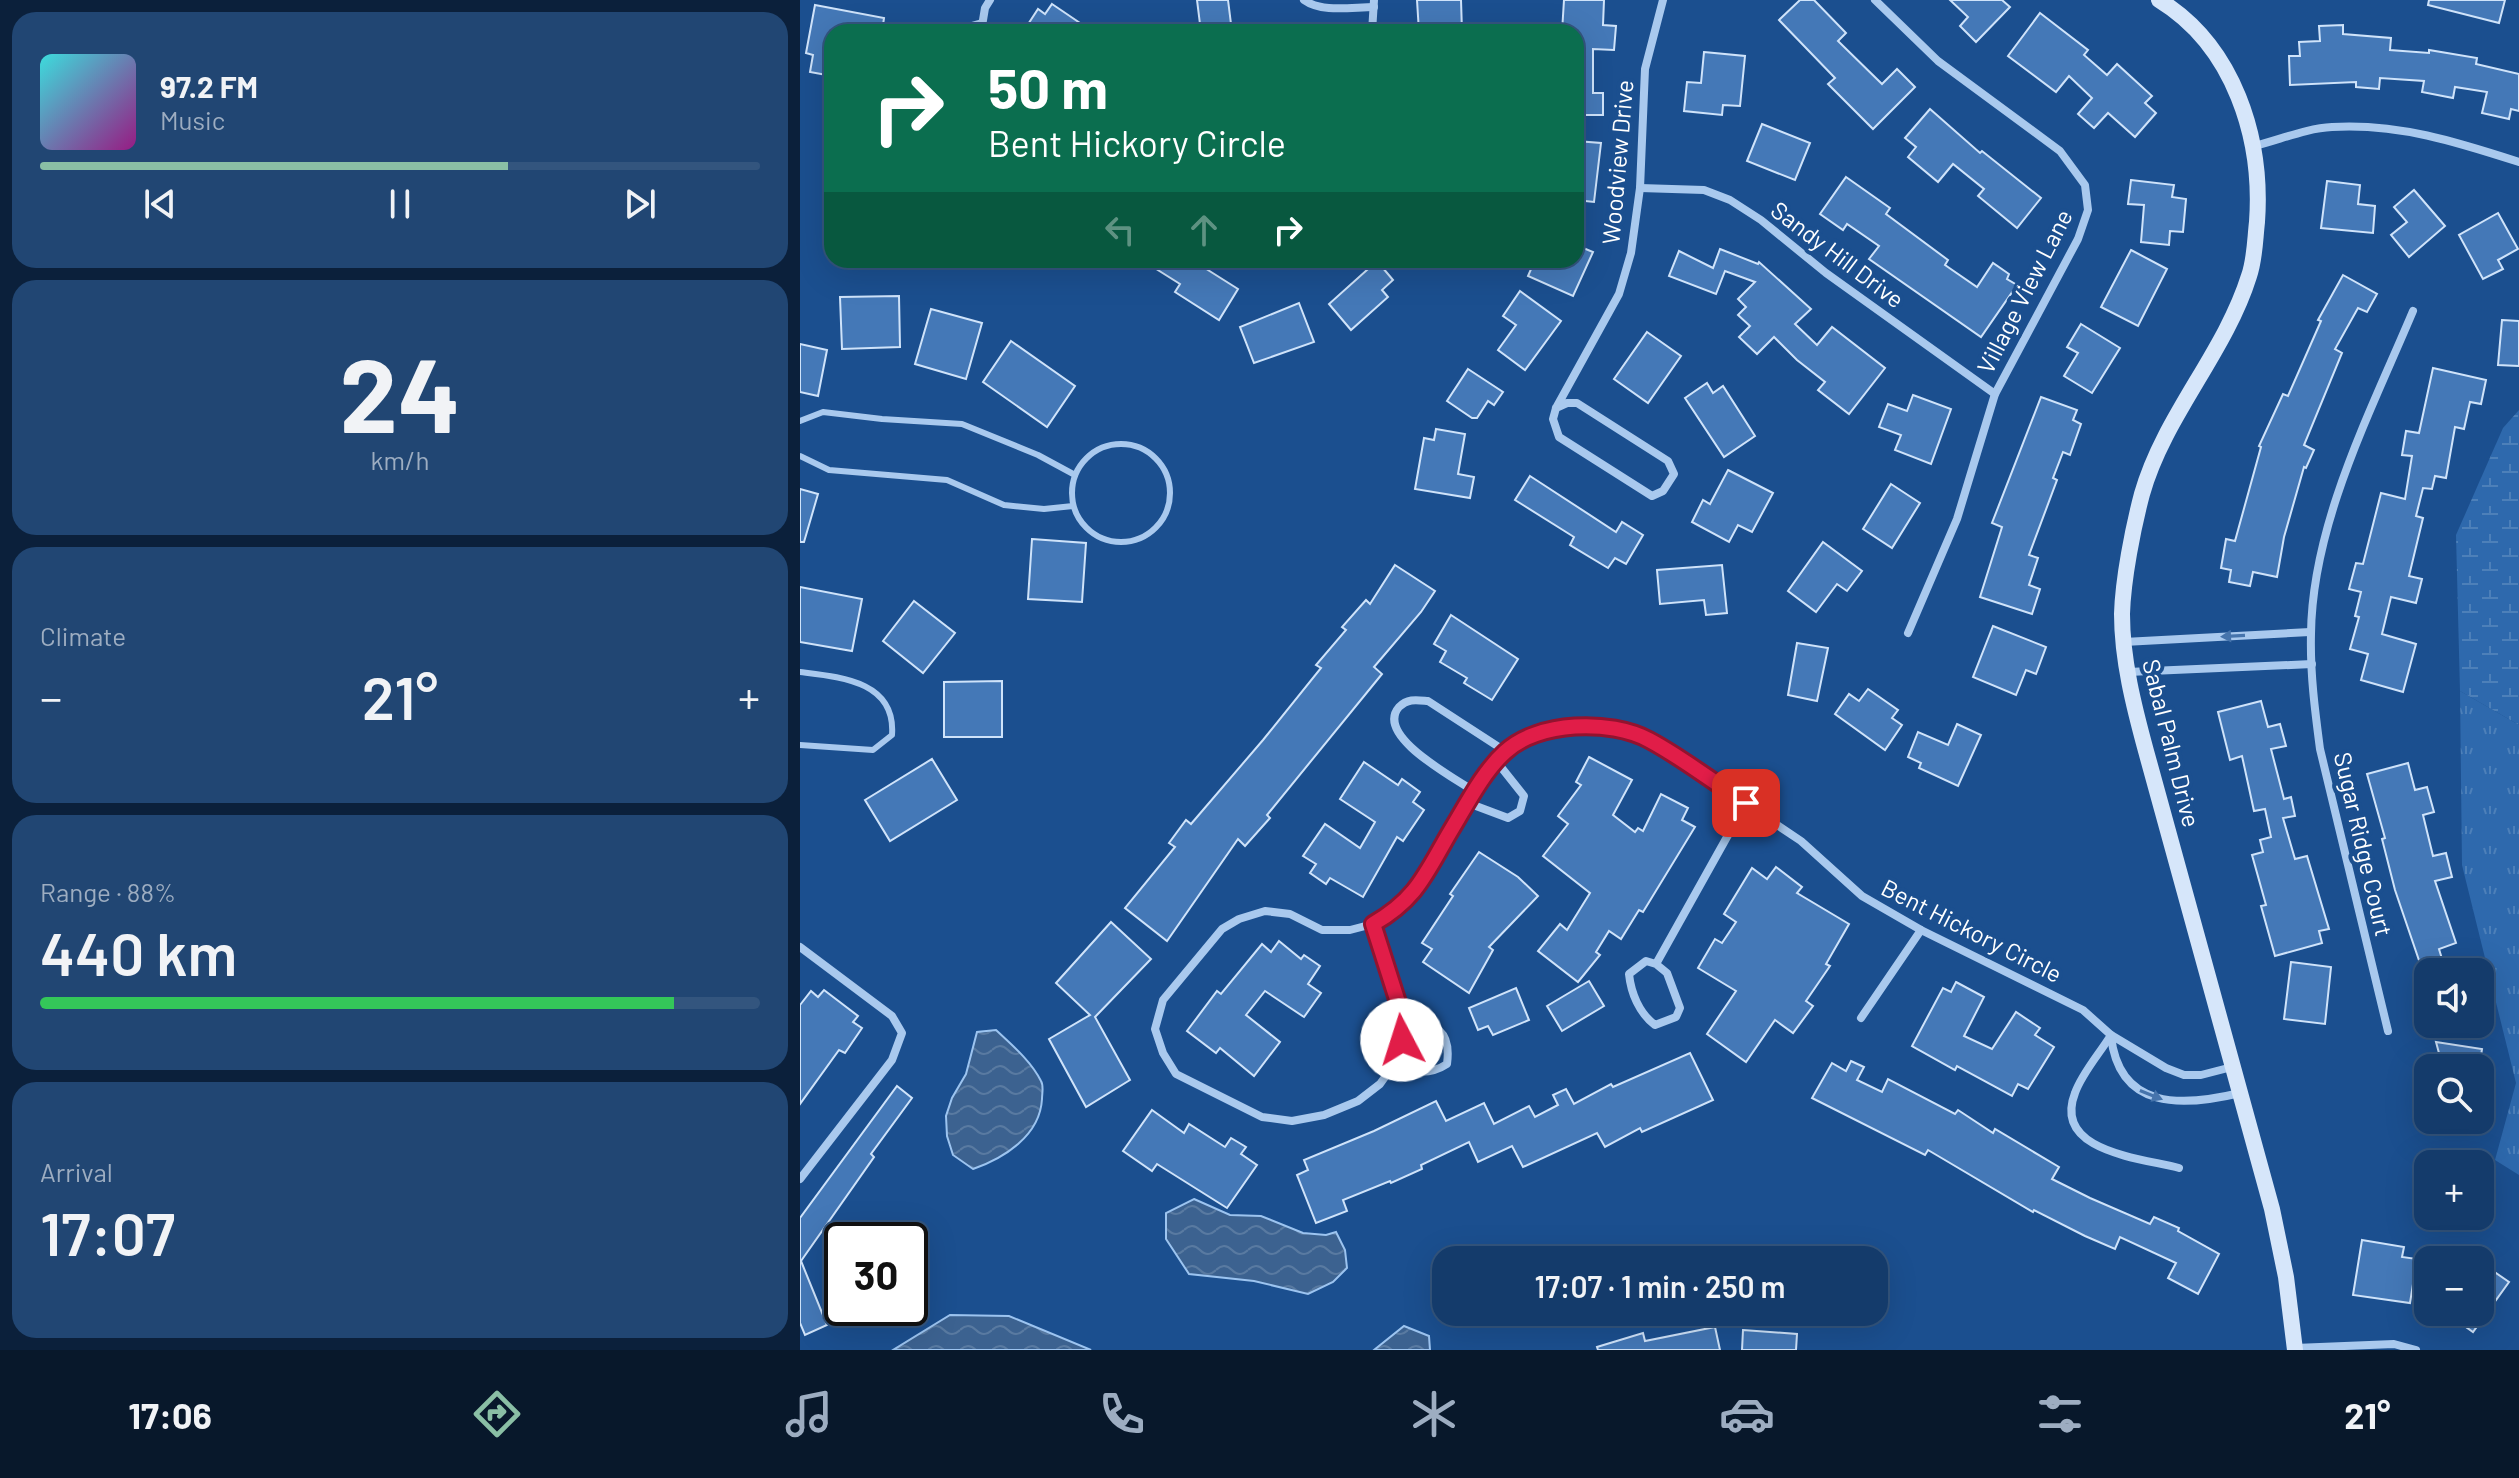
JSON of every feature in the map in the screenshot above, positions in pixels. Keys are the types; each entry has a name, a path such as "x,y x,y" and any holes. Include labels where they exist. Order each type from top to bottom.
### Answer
{"street":[{"path":"982,24 990,0"},
{"path":"1304,0 1327,8 1374,3 1373,24"},
{"name":"Woodview Drive","path":"1556,408 1619,294 1631,253 1640,188 1645,69 1663,0"},
{"name":"Village View Lane","path":"1875,0 1938,61 2060,151 2085,185 2088,210 2078,239 1995,394 1957,519 1908,633"},
{"name":"Sabal Palm Drive","path":"2159,0 2195,29 2222,62 2245,112 2254,146 2259,197 2250,275 2229,322 2161,448 2143,492 2132,538 2122,611 2124,642 2146,751 2272,1209 2286,1277 2295,1349"},
{"path":"2254,146 2330,127 2397,128 2445,138 2519,162"},
{"name":"Sandy Hill Drive","path":"1640,188 1704,190 1730,200 1995,394"},
{"name":"Sugar Ridge Court","path":"2388,1031 2320,749 2310,632 2319,565 2337,498 2413,311"},
{"path":"1577,403 1668,461 1674,474 1669,485 1652,496 1590,459 1559,437 1553,419 1556,408 1577,403"},
{"path":"2124,642 2310,632"},
{"path":"2128,672 2312,664"},
{"path":"1475,792 1403,742 1394,728 1394,715 1402,704 1413,699 1428,701 1505,751"},
{"name":"Bent Hickory Circle","path":"1373,924 1403,1018 1402,1040 1392,1066 1380,1084 1358,1101 1324,1115 1292,1121 1262,1117 1176,1074 1163,1053 1155,1029 1163,1000 1222,929 1239,919 1265,911 1290,914 1322,930 1350,930 1373,924 1396,911 1412,895 1475,792 1505,751 1534,734 1566,727 1606,727 1647,738 1801,841 1862,896 1921,930 2083,1010 2111,1035 2166,1068 2184,1075 2201,1075 2232,1067"},
{"path":"1468,803 1508,818 1520,811 1524,796 1497,762"},
{"path":"1656,964 1746,803"},
{"path":"1861,1018 1921,930"},
{"path":"800,947 892,1016 902,1033 892,1060 800,1179"},
{"path":"1646,961 1656,964 1667,973 1680,1008 1676,1017 1655,1025 1646,1018 1630,989 1629,974 1646,961"},
{"path":"1392,1066 1414,1073 1437,1070 1447,1064 1446,1036 1437,1028 1403,1018"},
{"path":"2111,1035 2113,1054 2121,1071 2135,1088 2164,1100 2195,1103 2240,1093"},
{"path":"2111,1035 2074,1094 2071,1116 2076,1132 2093,1146 2179,1168"},
{"path":"2295,1349 2394,1344 2416,1350"}],"lane":[{"path":"800,421 823,412 962,424 1038,455 1075,475"},
{"path":"1114,444 1131,445 1146,451 1159,463 1167,478 1170,495 1167,510 1160,524 1134,541 1118,543 1103,540 1079,520 1073,506 1075,475 1084,460 1097,450 1114,444"},
{"path":"800,456 829,470 947,480 1004,505 1044,509 1073,506"},
{"path":"800,672 853,679 879,695 893,720 892,735 873,750 800,745"}],"green space":[{"path":"2519,410 2519,725 2460,691 2456,535 2503,428"},
{"path":"2460,691 2519,725 2519,1175 2495,1160 2516,1083 2494,994 2494,958 2485,958 2462,865"}],"water":[{"path":"996,1030 1037,1074 1042,1085 1040,1112 1035,1124 1018,1144 997,1159 973,1169 953,1155 947,1136 946,1116 966,1074 977,1032"},
{"path":"1194,1199 1230,1215 1261,1216 1303,1233 1326,1235 1336,1232 1345,1250 1347,1268 1333,1282 1308,1294 1254,1281 1189,1274 1166,1239 1166,1213"},
{"path":"950,1315 1009,1316 1091,1350 893,1350"},
{"path":"1404,1326 1429,1336 1430,1350 1374,1350"}],"building":[{"path":"1197,0 1228,0 1231,24 1200,24"},
{"path":"1417,0 1461,0 1462,24 1418,24"},
{"path":"1564,0 1604,0 1603,25 1616,26 1614,50 1593,49 1593,93 1603,93 1603,115 1584,115 1584,24 1562,24"},
{"path":"1800,0 1814,0 1846,33 1838,41 1882,84 1897,69 1915,87 1873,129 1828,84 1835,78 1779,20"},
{"path":"1950,0 2002,0 2010,7 1976,42 1960,26 1968,17"},
{"path":"2429,0 2505,0 2499,23 2428,5"},
{"path":"1052,4 1080,23 1028,24 1038,9 1045,14"},
{"path":"815,5 884,18 883,24 824,24 824,75 810,72 813,55 806,53"},
{"path":"2040,13 2088,50 2084,55 2107,75 2117,64 2152,96 2145,103 2156,113 2135,137 2108,113 2094,128 2078,114 2092,98 2069,76 2056,92 2008,56"},
{"path":"2343,25 2343,34 2391,38 2390,50 2429,53 2429,50 2477,58 2476,64 2519,74 2519,111 2511,109 2509,119 2482,113 2487,92 2455,87 2453,98 2422,92 2424,81 2380,78 2379,89 2356,87 2356,82 2290,85 2289,56 2300,56 2299,42 2320,41 2319,26"},
{"path":"1704,52 1745,56 1740,106 1723,105 1722,115 1684,111 1687,82 1701,83"},
{"path":"1930,109 1980,153 1982,151 2041,198 2017,228 1978,196 1984,189 1953,164 1938,182 1908,157 1916,147 1905,138"},
{"path":"1762,124 1810,143 1795,180 1747,161"},
{"path":"1584,142 1601,143 1594,202 1584,201"},
{"path":"1846,177 1890,208 1886,214 1948,260 1945,265 1977,287 1993,263 2009,274 2007,279 2017,285 1981,337 1869,259 1879,246 1847,224 1843,230 1820,214"},
{"path":"2131,180 2174,185 2172,197 2186,199 2183,232 2170,231 2169,245 2141,242 2144,205 2128,204"},
{"path":"2327,181 2360,185 2358,204 2375,206 2373,233 2321,228"},
{"path":"2414,190 2445,226 2409,257 2391,235 2407,222 2394,207"},
{"path":"2498,213 2518,249 2498,260 2503,269 2483,279 2459,235"},
{"path":"1584,248 1593,252 1573,296 1528,276 1532,268 1584,268"},
{"path":"1720,249 1759,262 1811,309 1795,324 1817,345 1832,327 1885,368 1849,414 1818,390 1825,382 1774,337 1757,354 1739,337 1750,326 1738,315 1746,307 1738,299 1755,282 1725,271 1716,294 1669,276 1679,251 1713,268"},
{"path":"2131,250 2167,269 2138,326 2101,307"},
{"path":"1155,268 1205,268 1238,289 1219,320 1175,292 1180,284"},
{"path":"1369,268 1383,268 1393,280 1382,290 1388,297 1351,330 1329,304"},
{"path":"2343,275 2377,294 2367,312 2358,308 2335,349 2342,353 2304,445 2314,450 2304,467 2284,537 2277,577 2253,572 2250,586 2229,582 2231,570 2221,568 2226,539 2235,541 2259,446 2283,394 2288,396 2321,321 2318,320"},
{"path":"1520,291 1561,321 1525,370 1498,350 1516,325 1503,316"},
{"path":"899,296 900,347 842,349 840,297"},
{"path":"1299,303 1314,342 1254,363 1240,327"},
{"path":"931,309 982,323 966,379 915,364"},
{"path":"2502,320 2519,321 2519,366 2498,365"},
{"path":"2081,324 2120,348 2092,393 2064,376 2078,353 2067,347"},
{"path":"1647,332 1681,356 1648,403 1614,379"},
{"path":"1011,341 1075,386 1047,427 983,382"},
{"path":"800,344 827,350 818,396 800,392"},
{"path":"2433,368 2486,380 2481,404 2470,402 2464,429 2455,427 2446,478 2435,476 2432,489 2423,488 2416,516 2423,518 2409,576 2422,579 2416,603 2391,597 2382,634 2416,644 2403,692 2361,680 2368,654 2350,649 2359,617 2355,616 2361,592 2349,589 2356,563 2363,564 2381,493 2405,499 2412,456 2402,455 2406,431 2419,433"},
{"path":"1468,369 1503,392 1494,405 1488,401 1477,418 1472,418 1447,401"},
{"path":"1707,383 1713,393 1723,386 1755,436 1724,457 1685,398"},
{"path":"1913,395 1951,409 1931,464 1895,450 1901,435 1879,427 1888,404 1907,411"},
{"path":"2041,397 2077,410 2073,420 2081,424 2070,455 2063,452 2053,478 2057,480 2029,555 2038,558 2029,585 2040,589 2032,614 1980,597 2002,527 1992,523"},
{"path":"1436,429 1465,434 1458,474 1474,477 1470,498 1415,489 1424,438 1434,440"},
{"path":"1728,470 1773,493 1752,532 1738,525 1729,542 1692,522 1703,500 1710,504"},
{"path":"1530,476 1616,532 1622,522 1643,535 1626,564 1615,558 1608,568 1570,545 1574,537 1515,500"},
{"path":"1891,484 1920,503 1892,548 1863,529"},
{"path":"800,489 818,494 804,542 800,542"},
{"path":"1032,539 1086,543 1082,602 1028,599"},
{"path":"1823,542 1862,571 1847,591 1837,584 1816,612 1788,591"},
{"path":"1395,565 1435,591 1374,667 1382,674 1267,815 1270,818 1245,846 1238,839 1167,941 1125,908 1175,847 1169,843 1186,820 1191,824 1263,740 1321,668 1316,665 1346,630 1342,627 1366,600 1370,604"},
{"path":"1722,565 1727,613 1706,615 1704,600 1660,604 1657,570"},
{"path":"800,587 862,599 852,651 800,642"},
{"path":"914,601 955,633 923,673 883,641"},
{"path":"1451,615 1518,659 1492,700 1464,683 1467,678 1440,662 1446,651 1434,644"},
{"path":"1993,626 2046,647 2036,674 2026,670 2016,695 1973,677"},
{"path":"1797,643 1828,648 1817,701 1788,695"},
{"path":"1002,681 1002,737 944,737 944,682"},
{"path":"1868,689 1898,710 1892,718 1902,725 1885,750 1835,714 1849,694 1859,701"},
{"path":"2261,701 2268,727 2280,724 2286,746 2271,749 2284,799 2291,797 2295,816 2283,818 2295,859 2307,856 2329,929 2319,931 2322,943 2275,956 2261,906 2266,905 2252,855 2263,852 2260,840 2271,837 2265,809 2254,811 2242,756 2230,760 2218,712"},
{"path":"1957,724 1981,735 1958,786 1919,768 1921,763 1908,757 1918,732 1948,745"},
{"path":"1589,757 1632,780 1613,815 1635,832 1638,828 1643,831 1661,794 1688,808 1682,820 1695,827 1643,912 1639,910 1621,939 1609,931 1596,952 1600,955 1578,982 1538,951 1560,924 1567,930 1590,893 1543,856 1568,824 1558,816 1581,785 1576,782"},
{"path":"932,759 957,800 890,841 865,800"},
{"path":"1364,762 1398,785 1402,779 1420,792 1413,802 1424,810 1403,841 1397,837 1363,897 1330,878 1326,884 1310,873 1316,864 1303,856 1325,824 1360,848 1375,822 1340,799"},
{"path":"2408,763 2415,790 2427,787 2434,812 2423,815 2433,856 2446,853 2452,877 2435,881 2456,943 2439,949 2442,958 2418,958 2395,890 2382,839 2385,838 2367,774"},
{"path":"1479,852 1518,877 1538,896 1489,947 1493,950 1469,993 1423,962 1432,949 1422,943"},
{"path":"1776,867 1802,887 1797,893 1849,924 1826,964 1830,966 1806,1001 1813,1006 1793,1033 1775,1020 1746,1062 1707,1034 1736,991 1698,968 1715,939 1722,943 1736,922 1724,914 1752,868 1767,879"},
{"path":"1111,922 1151,959 1095,1017 1130,1080 1086,1107 1049,1039 1090,1015 1056,983"},
{"path":"1279,941 1301,959 1304,955 1320,966 1308,984 1321,993 1304,1017 1265,991 1246,1015 1280,1042 1254,1076 1220,1048 1216,1053 1187,1031 1217,991 1221,994 1262,944 1271,952"},
{"path":"2291,962 2331,967 2325,1024 2284,1019"},
{"path":"1589,981 1604,1006 1562,1031 1547,1006"},
{"path":"1956,982 1984,997 1964,1036 1992,1049 2016,1012 2040,1028 2035,1035 2054,1047 2028,1089 2018,1084 2012,1096 1912,1046 1943,988 1951,992"},
{"path":"1516,988 1529,1020 1493,1035 1488,1026 1478,1030 1469,1008"},
{"path":"824,990 858,1016 853,1022 862,1028 845,1053 839,1050 800,1104 800,1005 811,991 818,997"},
{"path":"2436,1042 2482,1049 2481,1054 2439,1054"},
{"path":"1690,1053 1713,1100 1642,1132 1640,1128 1605,1147 1597,1133 1523,1167 1512,1146 1478,1162 1469,1142 1421,1165 1422,1169 1343,1200 1347,1211 1316,1223 1297,1175 1308,1170 1304,1160 1436,1101 1446,1121 1484,1103 1494,1124 1529,1106 1535,1117 1558,1105 1553,1095 1566,1089 1574,1104 1611,1084 1613,1087"},
{"path":"1851,1061 1864,1067 1857,1080 1882,1092 1888,1079 1955,1114 1958,1110 1993,1133 1995,1129 2059,1167 2052,1179 2150,1224 2154,1217 2179,1228 2178,1231 2219,1254 2198,1294 2168,1278 2176,1263 2120,1237 2115,1249 2085,1236 2033,1212 1928,1150 1925,1155 1812,1098 1832,1063 1846,1071"},
{"path":"897,1086 912,1098 871,1154 874,1157 828,1222 824,1222 824,1228 801,1261 825,1326 805,1335 800,1323 800,1218"},
{"path":"1152,1110 1184,1133 1189,1124 1225,1147 1231,1138 1246,1147 1241,1154 1257,1165 1227,1208 1157,1164 1152,1171 1123,1151"},
{"path":"2362,1240 2404,1247 2402,1257 2414,1259 2410,1303 2353,1295"},
{"path":"2494,1272 2509,1282 2494,1303"},
{"path":"1715,1327 1720,1350 1598,1350 1597,1347 1643,1333 1645,1341"},
{"path":"1743,1330 1797,1334 1796,1350 1742,1350"}],"route":[{"path":"1402,1040 1403,1018 1373,924 1396,911 1412,895 1475,792 1505,751 1534,734 1566,727 1606,727 1647,738 1746,803"}]}
